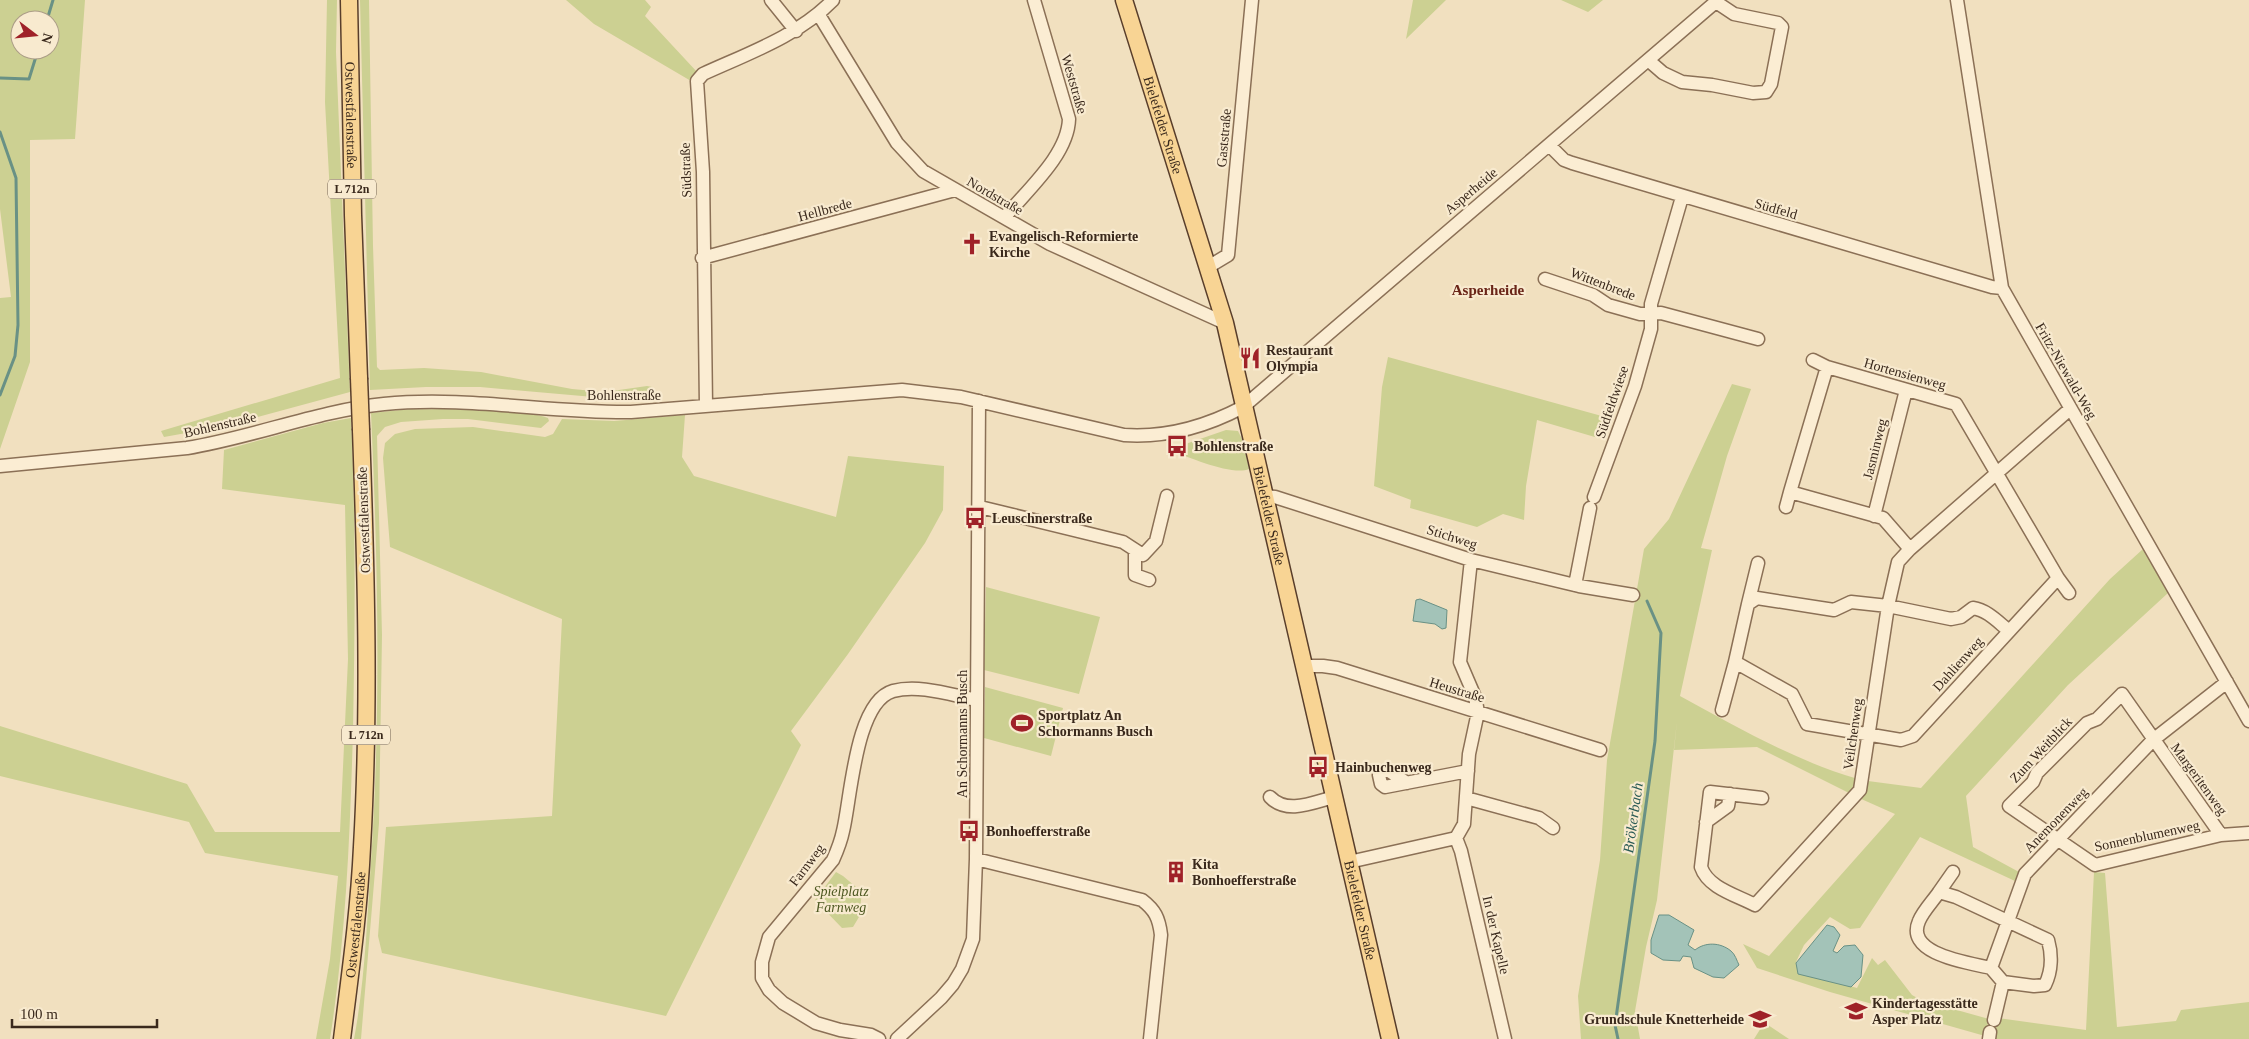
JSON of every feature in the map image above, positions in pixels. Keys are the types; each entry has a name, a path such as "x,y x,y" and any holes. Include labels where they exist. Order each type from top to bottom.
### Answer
{"main road":[{"name":"Ostwestfalenstraße","path":"342,1039 357,911 362,847 366,722 366,578 353,215 349,0"},
{"name":"Bielefelder Straße","path":"1124,0 1225,323 1390,1039"}],"street":[{"path":"771,0 796,31"},
{"path":"819,15 833,0"},
{"name":"Weststraße","path":"1005,217 1060,151 1069,131 1070,119 1034,0"},
{"name":"Gaststraße","path":"1208,266 1228,255 1252,0"},
{"name":"Fritz-Niewald-Weg","path":"1957,0 2002,288 2249,721"},
{"path":"1648,60 1663,73 1682,82 1712,85 1753,93 1766,92 1772,84 1782,27 1778,22 1734,14 1717,1"},
{"name":"Asperheide","path":"1243,407 1717,1"},
{"name":"Südstraße","path":"706,402 702,258 703,172 697,81 703,74 796,31 819,15"},
{"name":"Nordstraße","path":"819,15 897,143 923,171 1050,244 1225,323"},
{"name":"Südfeld","path":"1549,145 1564,160 1572,163 1682,197 1982,284 2002,288"},
{"name":"Hellbrede","path":"702,258 955,190"},
{"name":"Südfeldwiese","path":"1576,585 1592,502 1635,386 1651,329 1651,304 1682,197"},
{"name":"Wittenbrede","path":"1545,279 1593,295 1608,305 1650,315"},
{"path":"1650,315 1661,313 1758,338"},
{"name":"Hortensienweg","path":"1813,360 1827,366 1956,404 1997,473"},
{"path":"1786,507 1827,366"},
{"name":"Bohlenstraße","path":"0,466 216,444 326,414 384,404 426,401 603,412 706,402 902,390 941,393 1097,430 1142,436 1179,432 1204,424 1243,407"},
{"name":"Jasminweg","path":"1874,516 1906,390"},
{"name":"An Schormanns Busch","path":"897,1039 941,998 962,969 971,946 975,922 980,507 979,401"},
{"name":"Veilchenweg","path":"1762,798 1710,792 1701,866 1704,876 1712,884 1755,905 1860,790 1888,606 1898,562 1910,549 2070,409"},
{"path":"1997,473 2058,578 2069,592"},
{"path":"1790,492 1883,518 1910,549"},
{"path":"1150,580 1135,575 1139,553 1156,541 1167,496"},
{"name":"Stichweg","path":"1265,496 1282,499 1471,560 1576,585 1633,595"},
{"path":"980,507 1123,542 1139,553"},
{"path":"1349,862 1456,838 1464,824 1468,754 1478,712 1475,697 1460,662 1471,560"},
{"path":"1722,710 1758,563"},
{"name":"Dahlienweg","path":"1734,662 1792,694 1807,724 1901,740 1913,736 2008,630 2058,578"},
{"path":"1748,604 1757,598 1834,610 1851,602 1888,606 1951,619 1960,617 1973,608 1979,609 2008,630"},
{"name":"Heustraße","path":"1304,666 1337,668 1600,750"},
{"name":"Anemonenweg","path":"1991,968 2025,874 2153,740 2227,682"},
{"name":"Farnweg","path":"879,1039 871,1035 840,1030 816,1023 783,1003 769,990 762,978 762,962 769,937 833,860 839,848 856,752 873,709 880,698 892,691 916,689 977,700"},
{"name":"Zum Weitblick","path":"2058,840 2009,806 2033,782 2037,773 2087,724 2097,719 2122,694 2153,740"},
{"name":"Margeritenweg","path":"2153,740 2221,835"},
{"path":"1407,784 1468,771"},
{"path":"1706,822 1728,806 1730,794"},
{"path":"1270,797 1277,804 1288,807 1334,797"},
{"path":"1466,798 1539,818 1553,828"},
{"name":"Sonnenblumenweg","path":"2058,840 2095,866 2221,835 2249,833"},
{"name":"In der Kapelle","path":"1456,838 1461,851 1505,1039"},
{"path":"976,859 1133,897 1142,900 1153,908 1159,920 1161,935 1150,1039"},
{"path":"1939,892 1956,897 2048,940 2051,954 2046,985 2034,986 2003,982 1991,968 1946,957 1929,950 1921,942 1916,932 1919,921 1939,892 1953,872"},
{"path":"1991,1030 2003,982"}],"green space":[{"path":"0,0 85,0 75,139 30,140 30,362 0,449 0,298 11,297 0,209"},
{"path":"327,0 337,0 336,52 350,392 225,426 164,437 161,431 340,378 325,102"},
{"path":"360,0 369,0 377,367 380,370 424,368 481,372 572,389 605,392 647,386 652,387 654,394 605,398 480,387 370,390"},
{"path":"566,0 645,0 651,7 645,16 698,73 691,81 594,24"},
{"path":"1413,0 1446,0 1406,39"},
{"path":"1561,0 1603,0 1588,12"},
{"path":"1388,357 1609,418 1605,440 1537,420 1526,486 1524,520 1503,514 1477,527 1410,508 1411,500 1374,486 1382,387"},
{"path":"1732,384 1751,389 1727,456 1701,548 1712,550 1680,696 1789,753 1835,772 1858,779 1849,793 1757,747 1674,750 1677,721 1657,900 1646,947 1635,1011 1640,1039 1581,1039 1578,996 1600,860 1607,760 1644,549 1669,519"},
{"path":"411,409 499,410 533,414 548,418 549,421 541,428 468,419 401,422 385,427 377,436 382,635 379,823 361,1039 354,1039 365,951 376,750 377,581 371,413"},
{"path":"685,415 682,457 694,476 836,517 848,456 944,466 943,510 925,543 848,654 791,731 801,745 666,1016 382,953 378,936 386,827 552,816 562,619 390,547 383,458 385,443 395,434 415,429 473,427 545,437 553,434 562,419 614,421"},
{"path":"351,418 355,614 349,847 344,924 330,1039 316,1039 330,959 338,876 205,853 189,822 0,776 0,726 187,784 215,832 340,832 348,659 345,505 222,489 224,450 323,423"},
{"path":"1226,430 1238,431 1242,439 1249,469 1242,471 1223,468 1201,462 1174,452 1171,449"},
{"path":"2143,549 2168,593 2068,685 1966,796 1973,847 2019,872 2015,881 1920,837 1860,928 1850,929 1830,917 1804,945 1796,962 1798,971 1857,988 1872,958 1878,965 1885,960 1912,995 1921,1000 1989,1019 1985,1036 1830,992 1757,968 1743,944 1769,956 1895,814 1859,798 1865,791 1868,781 1921,788 2110,579"},
{"path":"986,587 1100,617 1079,694 984,670"},
{"name":"Sportplatz An Schormanns Busch","path":"985,687 1063,708 1051,756 984,738"},
{"name":"Spielplatz Farnweg","path":"836,872 862,892 859,917 853,927 842,928 815,900"},
{"path":"2094,872 2105,873 2117,1027 2176,1021 2181,1010 2249,1002 2249,1039 1992,1039 1998,1018 2086,1030"},
{"path":"1765,1023 1789,1039 1754,1039"}],"water":[{"path":"1420,599 1447,610 1446,628 1442,629 1435,624 1413,621 1416,600"},
{"path":"1659,915 1669,915 1694,930 1688,945 1695,950 1708,944 1722,946 1732,952 1739,965 1724,978 1713,977 1694,968 1691,957 1683,956 1680,961 1663,960 1651,953 1651,940"},
{"path":"1827,925 1834,927 1840,935 1833,951 1837,953 1844,946 1855,945 1863,955 1861,977 1851,987 1798,974 1796,963"}],"waterway":[{"path":"50,10 53,0"},
{"path":"0,78 29,79 35,60"},
{"path":"0,132 16,178 18,325 15,356 0,395"},
{"name":"Brökerbach","path":"1618,1039 1615,1025 1655,741 1661,633 1647,601"}],"place":[{"name":"Evangelisch-Reformierte Kirche","path":"972,244"},
{"name":"Restaurant Olympia","path":"1250,358"},
{"name":"Bohlenstraße","path":"1177,446"},
{"name":"Leuschnerstraße","path":"975,518"},
{"name":"Sportplatz An Schormanns Busch","path":"1022,723"},
{"name":"Hainbuchenweg","path":"1318,767"},
{"name":"Bonhoefferstraße","path":"969,831"},
{"name":"Kita Bonhoefferstraße","path":"1176,872"},
{"name":"Kindertagesstätte Asper Platz","path":"1856,1011"},
{"name":"Grundschule Knetterheide","path":"1760,1019"}],"district":[{"name":"Asperheide","path":"1488,290"}]}
